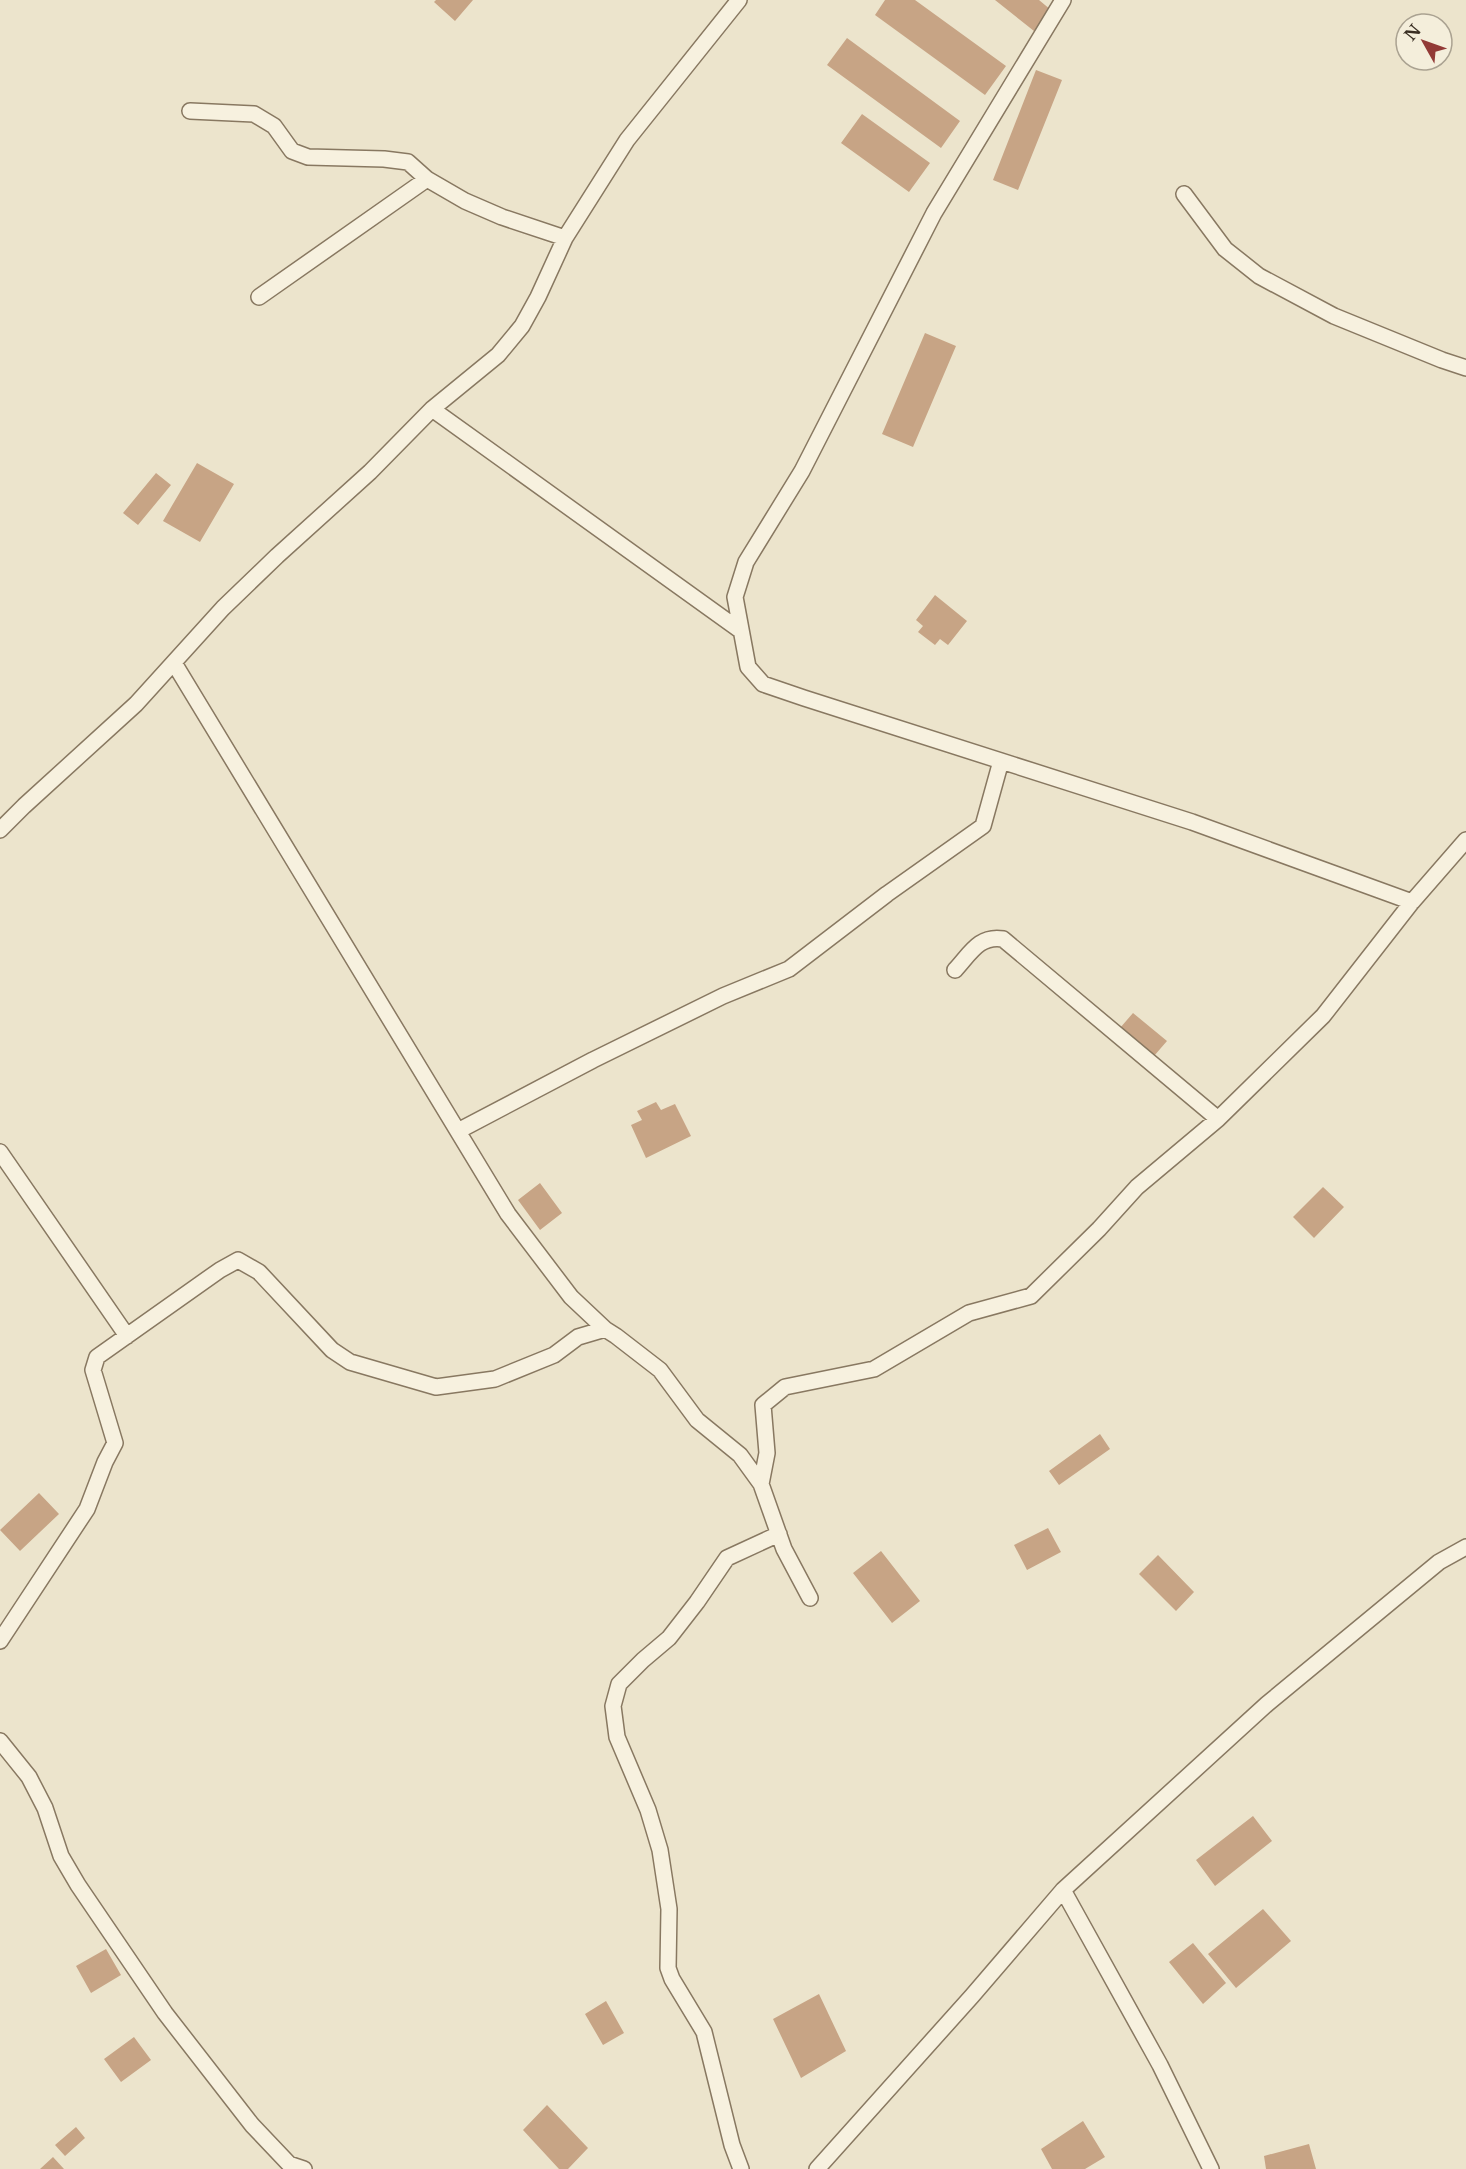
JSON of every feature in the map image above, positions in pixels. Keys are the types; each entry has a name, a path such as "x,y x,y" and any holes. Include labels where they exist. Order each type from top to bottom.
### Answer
{"street":[{"path":"0,830 136,704 231,601 277,556 370,472 432,410 498,355 522,326 565,238 627,140 739,0"},
{"path":"1063,0 934,213 802,471 746,562 735,597 748,667 763,684 804,699 1192,822 1412,902"},
{"path":"190,111 254,114 274,126 292,151 308,157 408,162 427,178 465,201 502,217 565,238"},
{"path":"259,297 427,178"},
{"path":"1184,194 1225,249 1259,276 1334,316 1466,368"},
{"path":"432,410 741,631"},
{"path":"174,663 508,1214 572,1297 604,1329 660,1370 697,1419 740,1455 761,1484 784,1549 810,1598"},
{"path":"458,1131 593,1060 703,1006 789,969 887,894 983,826 1000,761"},
{"path":"761,1484 767,1453 763,1405 785,1387 874,1369 969,1313 1031,1296 1099,1229 1137,1187 1218,1119 1323,1016 1412,902 1466,840"},
{"path":"955,970 981,941 992,937 1003,939 1218,1119"},
{"path":"0,1152 127,1336"},
{"path":"0,1641 87,1509 115,1443 93,1370 97,1358 220,1270 238,1260 259,1272 332,1350 350,1362 436,1387 495,1379 554,1355 578,1337 604,1329"},
{"path":"740,1455 767,1453"},
{"path":"741,2169 732,2145 704,2032 672,1979 668,1968 669,1909 660,1850 648,1810 617,1737 613,1706 619,1684 669,1638 727,1558 779,1534"},
{"path":"817,2169 1064,1890 1268,1704 1438,1562 1466,1547"},
{"path":"0,1741 29,1777 45,1808 61,1856 78,1885 165,2013 252,2124 290,2164 304,2169"},
{"path":"1064,1890 1161,2065 1211,2169"}],"building":[{"path":"436,0 473,0 455,21 434,2"},
{"path":"885,0 915,0 1006,66 985,95 875,15"},
{"path":"995,0 1039,0 1051,10 1034,31"},
{"path":"847,38 960,121 941,148 827,65"},
{"path":"1036,70 1062,80 1018,190 993,180"},
{"path":"862,114 930,163 909,192 841,143"},
{"path":"925,333 956,346 913,447 882,434"},
{"path":"197,463 234,484 200,542 163,521"},
{"path":"156,473 171,485 138,525 123,513"},
{"path":"935,595 967,621 948,645 940,639 935,645 918,632 923,626 916,620"},
{"path":"1133,1013 1167,1041 1154,1056 1120,1028"},
{"path":"656,1102 661,1110 675,1104 691,1136 646,1158 631,1125 642,1120 637,1111"},
{"path":"540,1183 562,1213 540,1230 518,1200"},
{"path":"1323,1187 1344,1207 1314,1238 1293,1217"},
{"path":"1100,1434 1110,1449 1059,1485 1049,1471"},
{"path":"39,1493 59,1514 20,1551 0,1530"},
{"path":"1048,1528 1061,1552 1027,1570 1014,1545"},
{"path":"881,1551 920,1601 892,1623 853,1573"},
{"path":"1158,1555 1194,1592 1176,1611 1139,1574"},
{"path":"1253,1816 1272,1841 1215,1886 1196,1860"},
{"path":"1263,1909 1291,1941 1236,1988 1208,1954"},
{"path":"1193,1943 1226,1983 1203,2004 1169,1962"},
{"path":"106,1949 121,1975 91,1993 76,1966"},
{"path":"819,1994 846,2051 801,2078 773,2019"},
{"path":"606,2001 624,2033 603,2045 585,2014"},
{"path":"134,2037 151,2060 121,2082 104,2059"},
{"path":"547,2105 588,2148 568,2169 559,2169 523,2130"},
{"path":"1083,2121 1105,2157 1085,2169 1052,2169 1041,2149"},
{"path":"76,2127 85,2138 65,2156 55,2145"},
{"path":"1309,2144 1316,2169 1266,2169 1264,2156"},
{"path":"53,2157 64,2169 40,2169"}]}
